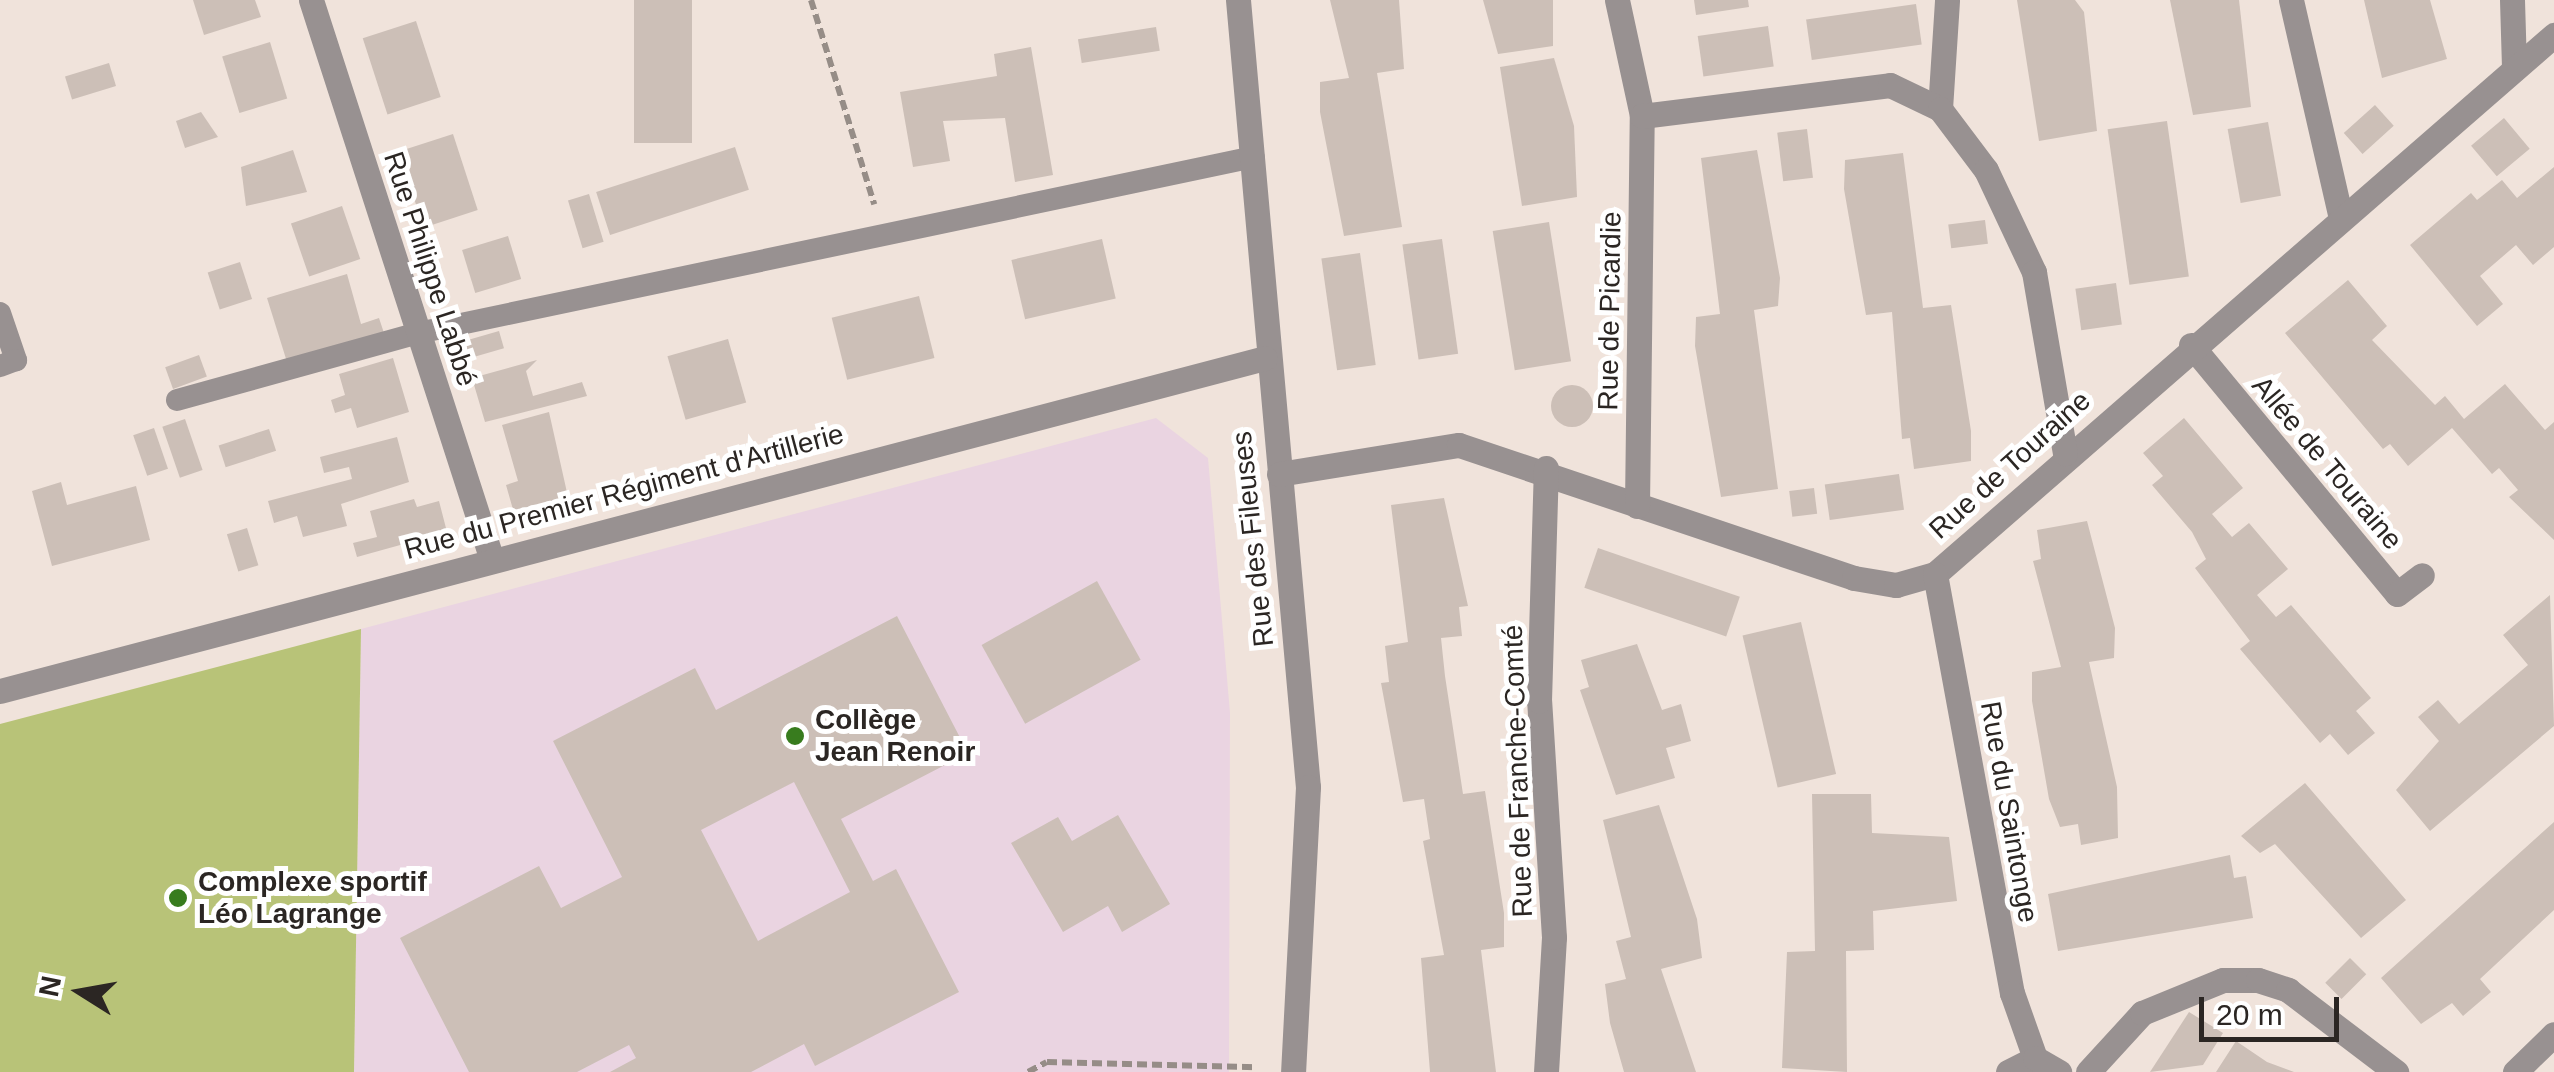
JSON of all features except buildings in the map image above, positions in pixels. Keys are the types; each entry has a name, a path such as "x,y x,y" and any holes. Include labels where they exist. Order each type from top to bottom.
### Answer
{"street":[{"name":"Rue Philippe Labbé","path":"312,0 491,557"},
{"name":"Rue des Fileuses","path":"1238,0 1254,157 1265,358 1308,787 1293,1071"},
{"name":"Rue de Picardie","path":"1617,0 1642,116 1638,506"},
{"path":"1940,110 1947,0"},
{"path":"2291,0 2340,218"},
{"path":"2512,0 2514,69"},
{"name":"Rue de Touraine","path":"1278,474 1459,445 1546,468 1638,506 1854,578 1896,585 1934,574 2065,454 2554,35"},
{"path":"1642,116 1890,84 1940,110 1986,170 2034,272 2065,454"},
{"name":"Allée de Touraine","path":"2191,346 2397,594 2422,575"},
{"name":"Rue du Premier Régiment d'Artillerie","path":"0,691 491,557 1265,358"},
{"name":"Rue de Franche-Comté","path":"1546,468 1539,702 1554,937 1546,1072"},
{"name":"Rue du Saintonge","path":"1934,574 2012,994 2036,1058"},
{"path":"2088,1072 2142,1013 2240,980 2288,990 2396,1072"},
{"path":"2515,1072 2554,1034"},
{"path":"2008,1072 2036,1058 2058,1072"}],"lane":[{"path":"177,400 418,332 1254,157"},
{"path":"0,313 16,360 0,366"}],"path":[{"path":"811,0 883,234"},
{"path":"1028,1072 1047,1062 1293,1071"}],"shaded area":[{"name":"Collège Jean Renoir","path":"1156,418 1208,458 1230,713 1229,1072 354,1072 361,629"}],"green space":[{"name":"Complexe sportif Léo Lagrange","path":"361,629 354,1072 0,1072 0,724"}],"place":[{"name":"Collège Jean Renoir","path":"795,736"},
{"name":"Complexe sportif Léo Lagrange","path":"178,898"}]}
